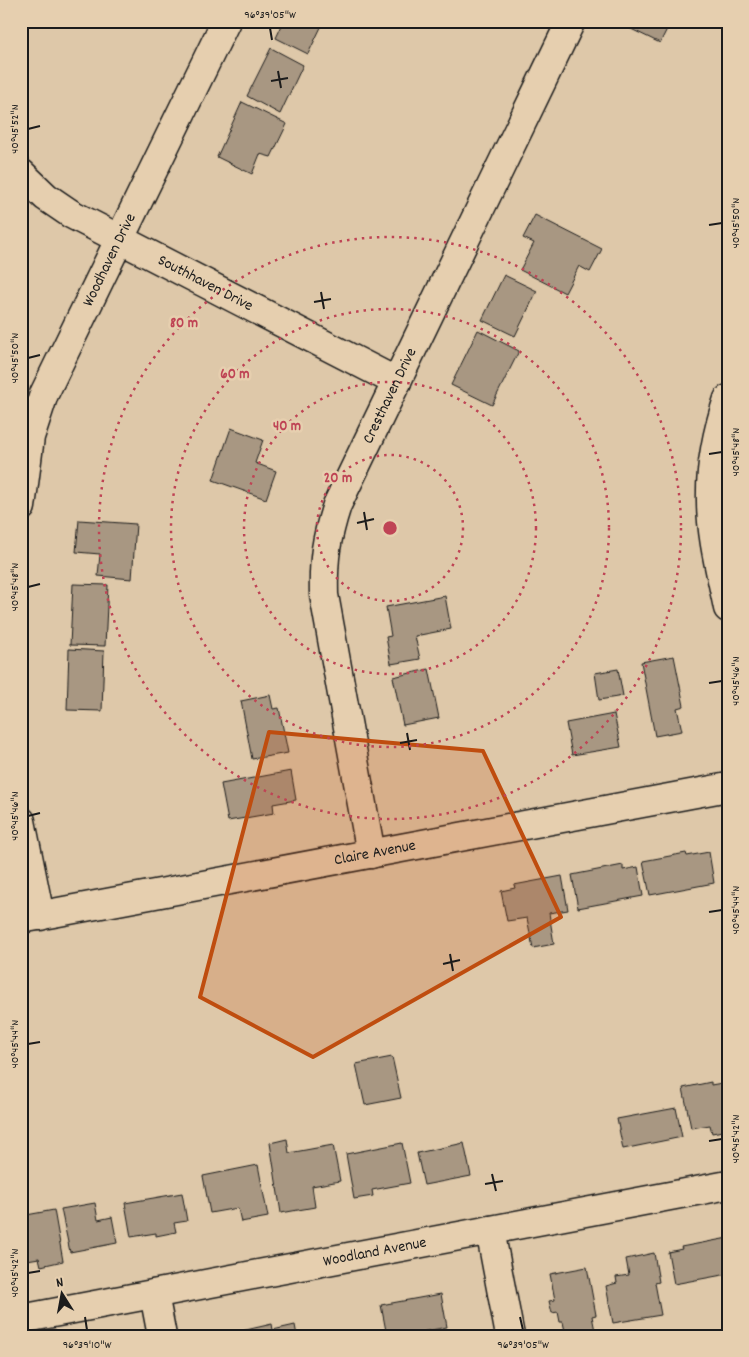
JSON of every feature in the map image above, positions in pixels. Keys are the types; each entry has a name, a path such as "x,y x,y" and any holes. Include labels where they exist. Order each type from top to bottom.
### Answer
{"street":[{"name":"Woodhaven Drive","path":"21,508 30,437 44,394 226,21"},
{"name":"Cresthaven Drive","path":"372,854 324,595 323,566 327,537 337,505 571,21"},
{"name":"Southhaven Drive","path":"21,173 46,197 71,214 397,382"},
{"path":"728,400 716,441 711,501 715,540 728,608"},
{"name":"Claire Avenue","path":"31,918 728,787"},
{"path":"21,821 31,918"},
{"name":"Woodland Avenue","path":"21,1319 728,1185"},
{"path":"490,1230 510,1336"},
{"path":"154,1294 162,1336"}],"highlighted area":[{"path":"269,732 483,751 561,917 313,1057 200,997"}],"building":[{"path":"284,21 324,21 308,54 276,38"},
{"path":"630,21 671,21 660,43 627,27"},
{"path":"271,48 303,65 280,114 247,96"},
{"path":"242,102 287,124 271,157 260,154 252,174 217,157"},
{"path":"535,215 602,249 590,272 579,266 565,293 520,270 534,243 523,238"},
{"path":"504,275 537,291 515,336 482,320"},
{"path":"478,330 519,351 492,405 451,385"},
{"path":"231,428 263,440 255,463 276,471 266,499 213,480"},
{"path":"79,520 136,524 132,579 98,576 100,554 76,552"},
{"path":"73,584 108,585 105,646 70,645"},
{"path":"445,596 451,629 415,636 420,659 391,664 386,637 391,636 386,607"},
{"path":"69,649 104,651 102,711 67,710"},
{"path":"674,656 684,706 677,708 682,731 655,736 641,662"},
{"path":"429,669 439,718 403,725 393,677"},
{"path":"618,669 623,696 599,700 595,673"},
{"path":"270,695 273,709 279,708 288,753 252,759 241,701"},
{"path":"614,714 621,747 572,755 566,723"},
{"path":"291,771 296,800 273,804 274,813 228,821 221,784"},
{"path":"709,852 714,883 650,895 643,861 686,853 687,856"},
{"path":"623,865 623,870 638,867 643,896 578,908 572,875"},
{"path":"562,876 568,910 549,913 554,944 533,948 527,918 507,921 501,891 515,888 514,885"},
{"path":"392,1057 401,1098 365,1105 356,1064"},
{"path":"711,1082 711,1085 728,1082 728,1130 712,1133 710,1125 691,1128 683,1088"},
{"path":"676,1108 682,1137 623,1149 617,1119"},
{"path":"287,1139 289,1153 333,1145 340,1181 312,1186 315,1207 281,1213 270,1143"},
{"path":"402,1143 410,1183 372,1190 373,1196 354,1199 346,1154"},
{"path":"464,1143 471,1176 424,1185 417,1153"},
{"path":"258,1165 268,1217 241,1222 238,1208 210,1213 203,1176"},
{"path":"182,1193 187,1221 174,1223 176,1232 156,1236 156,1233 131,1237 125,1203"},
{"path":"95,1203 98,1220 112,1217 117,1243 70,1252 61,1209"},
{"path":"54,1210 63,1261 41,1266 39,1258 21,1261 21,1234 24,1234 21,1216"},
{"path":"728,1238 728,1274 674,1284 668,1252 682,1249 681,1247"},
{"path":"654,1253 659,1282 655,1283 661,1315 613,1323 606,1286 617,1283 616,1277 629,1275 626,1259"},
{"path":"587,1267 596,1315 592,1316 596,1336 566,1336 563,1322 560,1322 558,1312 552,1313 549,1301 555,1300 550,1274"},
{"path":"441,1294 447,1327 400,1336 387,1336 381,1305"},
{"path":"272,1324 273,1330 295,1325 297,1336 220,1336"}]}
